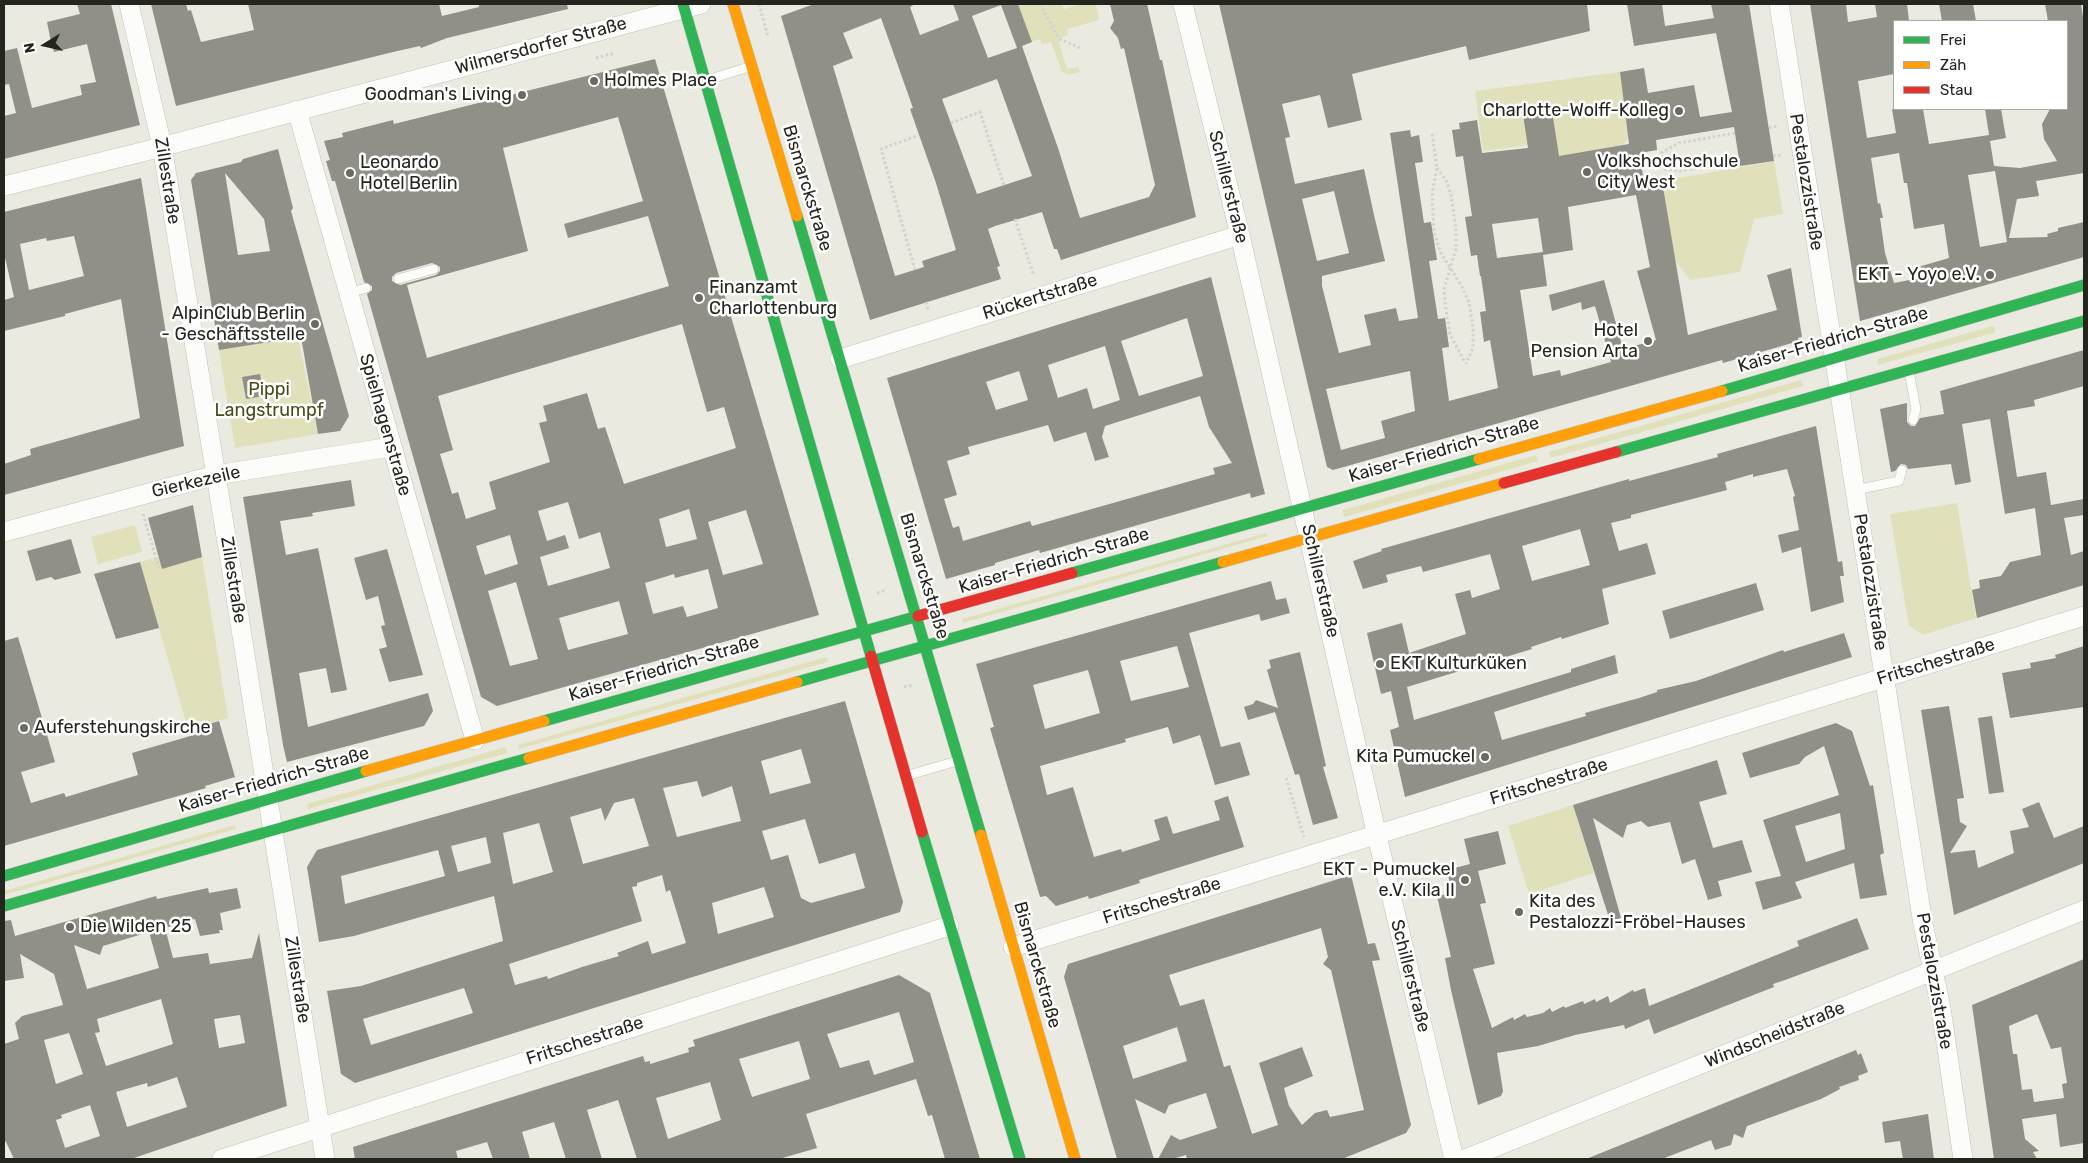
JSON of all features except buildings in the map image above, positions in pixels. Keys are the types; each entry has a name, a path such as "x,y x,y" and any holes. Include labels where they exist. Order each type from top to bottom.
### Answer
{"main road":[{"name":"Bismarckstraße","path":"733,4 918,616 1075,1159"},
{"path":"689,5 705,80 949,926 1020,1159"},
{"name":"Kaiser-Friedrich-Straße","path":"4,876 475,740 1834,359 2084,285"},
{"path":"4,906 272,828 2084,322"}],"street":[{"name":"Zillestraße","path":"129,4 162,146 325,1159"},
{"name":"Schillerstraße","path":"1183,4 1240,235 1377,836 1454,1159"},
{"name":"Pestalozzistraße","path":"1779,4 1886,677 1923,924 1934,972 1963,1159"},
{"name":"Wilmersdorfer Straße","path":"4,186 162,146 689,5"},
{"name":"Spielhagenstraße","path":"297,110 357,290 391,447 475,740"},
{"name":"Rückertstraße","path":"840,359 1240,235"},
{"name":"Gierkezeile","path":"4,532 216,475 391,447"},
{"name":"Fritschestraße","path":"1013,947 2084,616"},
{"name":"Windscheidstraße","path":"1465,1159 1934,972 2084,910"},
{"name":"Fritschestraße","path":"222,1159 949,926"}],"lane":[{"path":"705,80 752,66"},
{"path":"398,279 434,269"},
{"path":"1909,371 1916,409 1913,420"},
{"path":"1855,490 1900,481 1902,470"},
{"path":"906,776 959,761"}],"path":[{"path":"759,4 766,27"},
{"path":"1040,4 1059,39 1081,48"},
{"path":"596,58 615,53"},
{"path":"951,123 980,112 1004,186"},
{"path":"1769,128 1777,126"},
{"path":"1735,133 1679,143 1661,153 1663,169 1680,170 1739,160"},
{"path":"1432,134 1437,168 1432,192 1434,231 1440,252 1450,267 1469,302 1473,327 1473,348 1466,364 1450,334 1446,310 1444,289 1450,267 1456,249 1454,210 1447,182 1437,168"},
{"path":"915,270 880,149 919,135"},
{"path":"1643,155 1655,161 1662,161"},
{"path":"1773,156 1781,155"},
{"path":"1015,220 1034,276"},
{"path":"926,302 928,310"},
{"path":"143,514 159,568"},
{"path":"877,593 886,590"},
{"path":"904,688 914,685"},
{"path":"1286,778 1304,837"}],"green space":[{"path":"1018,4 1062,4 1064,9 1082,4 1096,4 1099,20 1067,29 1068,35 1058,39 1067,69 1078,67 1080,72 1069,75 1062,72 1051,42 1042,44 1040,39 1032,42"},
{"path":"1620,72 1628,138 1623,145 1559,157 1559,153 1549,154 1552,111 1523,116 1527,145 1483,151 1475,91"},
{"path":"1774,161 1783,214 1754,219 1740,272 1690,280 1675,260 1662,181"},
{"path":"1992,326 1995,327 1994,333 1877,365 1878,359"},
{"name":"Pippi Langstrumpf","path":"298,337 318,434 235,448 219,350"},
{"path":"1801,380 1803,386 1551,458 1549,452"},
{"path":"1536,455 1538,461 1345,517 1343,514 1343,510"},
{"path":"1957,503 1976,618 1923,635 1909,626 1890,514"},
{"path":"135,525 142,552 98,564 91,537"},
{"path":"1266,533 1268,536 963,623 962,619"},
{"path":"159,557 202,557 228,718 188,729 140,562"},
{"path":"826,657 828,662 519,749 518,745"},
{"path":"506,747 507,753 308,809 307,804"},
{"path":"1573,805 1594,873 1529,894 1508,826"},
{"path":"235,825 236,829 4,895 4,891"}],"traffic: fast":[{"path":"683,4 871,656"},
{"path":"797,216 981,835"},
{"path":"1722,391 2084,285"},
{"path":"1616,452 2084,321"},
{"path":"1072,573 1479,459"},
{"path":"797,682 1223,562"},
{"path":"544,721 918,616"},
{"path":"4,906 529,758"},
{"path":"4,876 366,771"},
{"path":"922,832 1020,1159"}],"traffic: slow":[{"path":"733,4 797,216"},
{"path":"1479,459 1722,391"},
{"path":"1223,562 1504,483"},
{"path":"529,758 797,682"},
{"path":"366,771 544,721"},
{"path":"981,835 1075,1159"}],"traffic: jam":[{"path":"1504,483 1616,452"},
{"path":"918,616 1072,573"},
{"path":"871,656 922,832"}],"place":[{"name":"Holmes Place","path":"594,81"},
{"name":"Goodman's Living","path":"522,95"},
{"name":"Charlotte-Wolff-Kolleg","path":"1679,111"},
{"name":"Volkshochschule City West","path":"1587,172"},
{"name":"Leonardo Hotel Berlin","path":"350,173"},
{"name":"EKT - Yoyo e.V.","path":"1990,275"},
{"name":"Finanzamt Charlottenburg","path":"699,298"},
{"name":"AlpinClub Berlin - Geschäftsstelle","path":"315,324"},
{"name":"Hotel Pension Arta","path":"1648,341"},
{"name":"EKT Kulturküken","path":"1380,664"},
{"name":"Auferstehungskirche","path":"24,728"},
{"name":"Kita Pumuckel","path":"1485,757"},
{"name":"EKT - Pumuckel e.V. Kila II","path":"1465,880"},
{"name":"Kita des Pestalozzi-Fröbel-Hauses","path":"1519,912"},
{"name":"Die Wilden 25","path":"70,927"}]}
